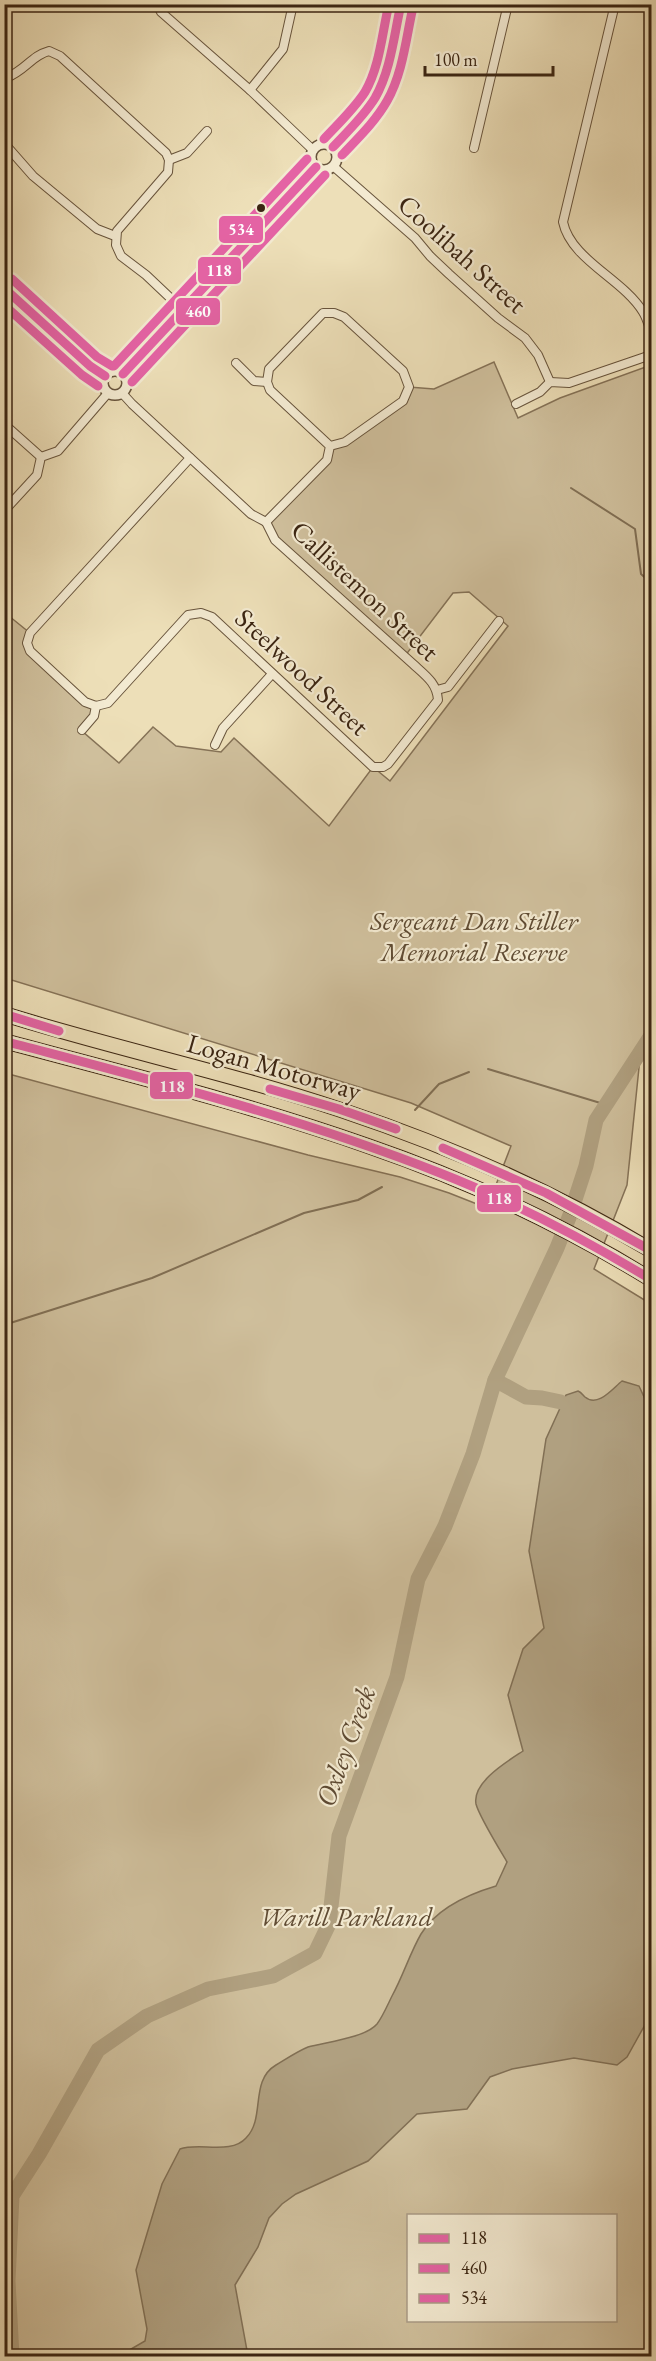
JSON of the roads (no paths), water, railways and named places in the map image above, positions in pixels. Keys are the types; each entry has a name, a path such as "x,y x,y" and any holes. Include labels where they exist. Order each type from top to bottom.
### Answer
{"highway":[{"name":"Logan Motorway","path":"4,1014 339,1110 415,1137 500,1171 614,1228 651,1251"},
{"name":"Logan Motorway","path":"4,1041 236,1105 358,1142 488,1194 602,1251 651,1280"}],"street":[{"path":"157,4 160,12 250,90 313,150"},
{"path":"250,90 283,49 293,4"},
{"path":"333,147 368,109 378,94 401,4"},
{"path":"474,148 508,4"},
{"path":"615,4 563,222 567,239 632,298 644,312 651,334"},
{"path":"5,79 24,69 38,54 49,51 60,56 166,153 169,160 168,172 115,236 121,256 146,275 183,310"},
{"path":"169,160 187,153 207,131"},
{"path":"4,143 33,176 97,229 115,236"},
{"path":"322,144 333,147 337,157 333,166 326,170 316,167 311,160 313,150 322,144"},
{"name":"Coolibah Street","path":"333,166 415,237 429,256 498,318 525,338 538,355 550,382"},
{"path":"123,374 316,167"},
{"path":"4,288 90,366 105,376"},
{"path":"322,313 334,313 345,317 403,371 409,387 403,401 345,442 330,446 270,390 267,382 269,369 322,313"},
{"path":"516,404 540,392 550,382 569,383 651,353"},
{"path":"236,363 254,381 267,382"},
{"path":"123,374 111,372 105,376 103,385 108,393 116,395 123,393"},
{"path":"123,374 127,383 123,393"},
{"path":"41,457 58,451 108,393"},
{"path":"123,393 132,404 252,514 266,522 327,460 330,446"},
{"path":"4,424 41,457"},
{"path":"4,511 37,475 41,457"},
{"path":"96,706 85,702 30,651 27,643 30,633 190,458"},
{"name":"Callistemon Street","path":"266,522 275,540 413,664 434,684 437,690"},
{"name":"Steelwood Street","path":"82,730 93,716 96,706 108,703 188,615 201,613 212,617 373,766 383,767 388,764 438,700 437,690"},
{"path":"437,690 448,687 499,621"},
{"path":"215,745 223,728 272,674"}],"waterway":[{"path":"571,488 635,529 641,574 652,584"},
{"name":"Oxley Creek","path":"12,2356 8,2281 12,2196 39,2154 98,2050 147,2016 208,1989 273,1976 315,1953 329,1924 339,1836 397,1677 418,1579 445,1526 473,1454 495,1380 557,1248 570,1215 586,1166 596,1120 652,1034"},
{"path":"488,1069 607,1105"},
{"path":"415,1110 439,1084 469,1072"},
{"path":"4,1325 152,1278 304,1213 358,1200 382,1187"},
{"path":"495,1380 526,1397 561,1402"}],"park label":[{"name":"Sergeant Dan Stiller Memorial Reserve","path":"474,936"},
{"name":"Warill Parkland","path":"346,1917"}]}
